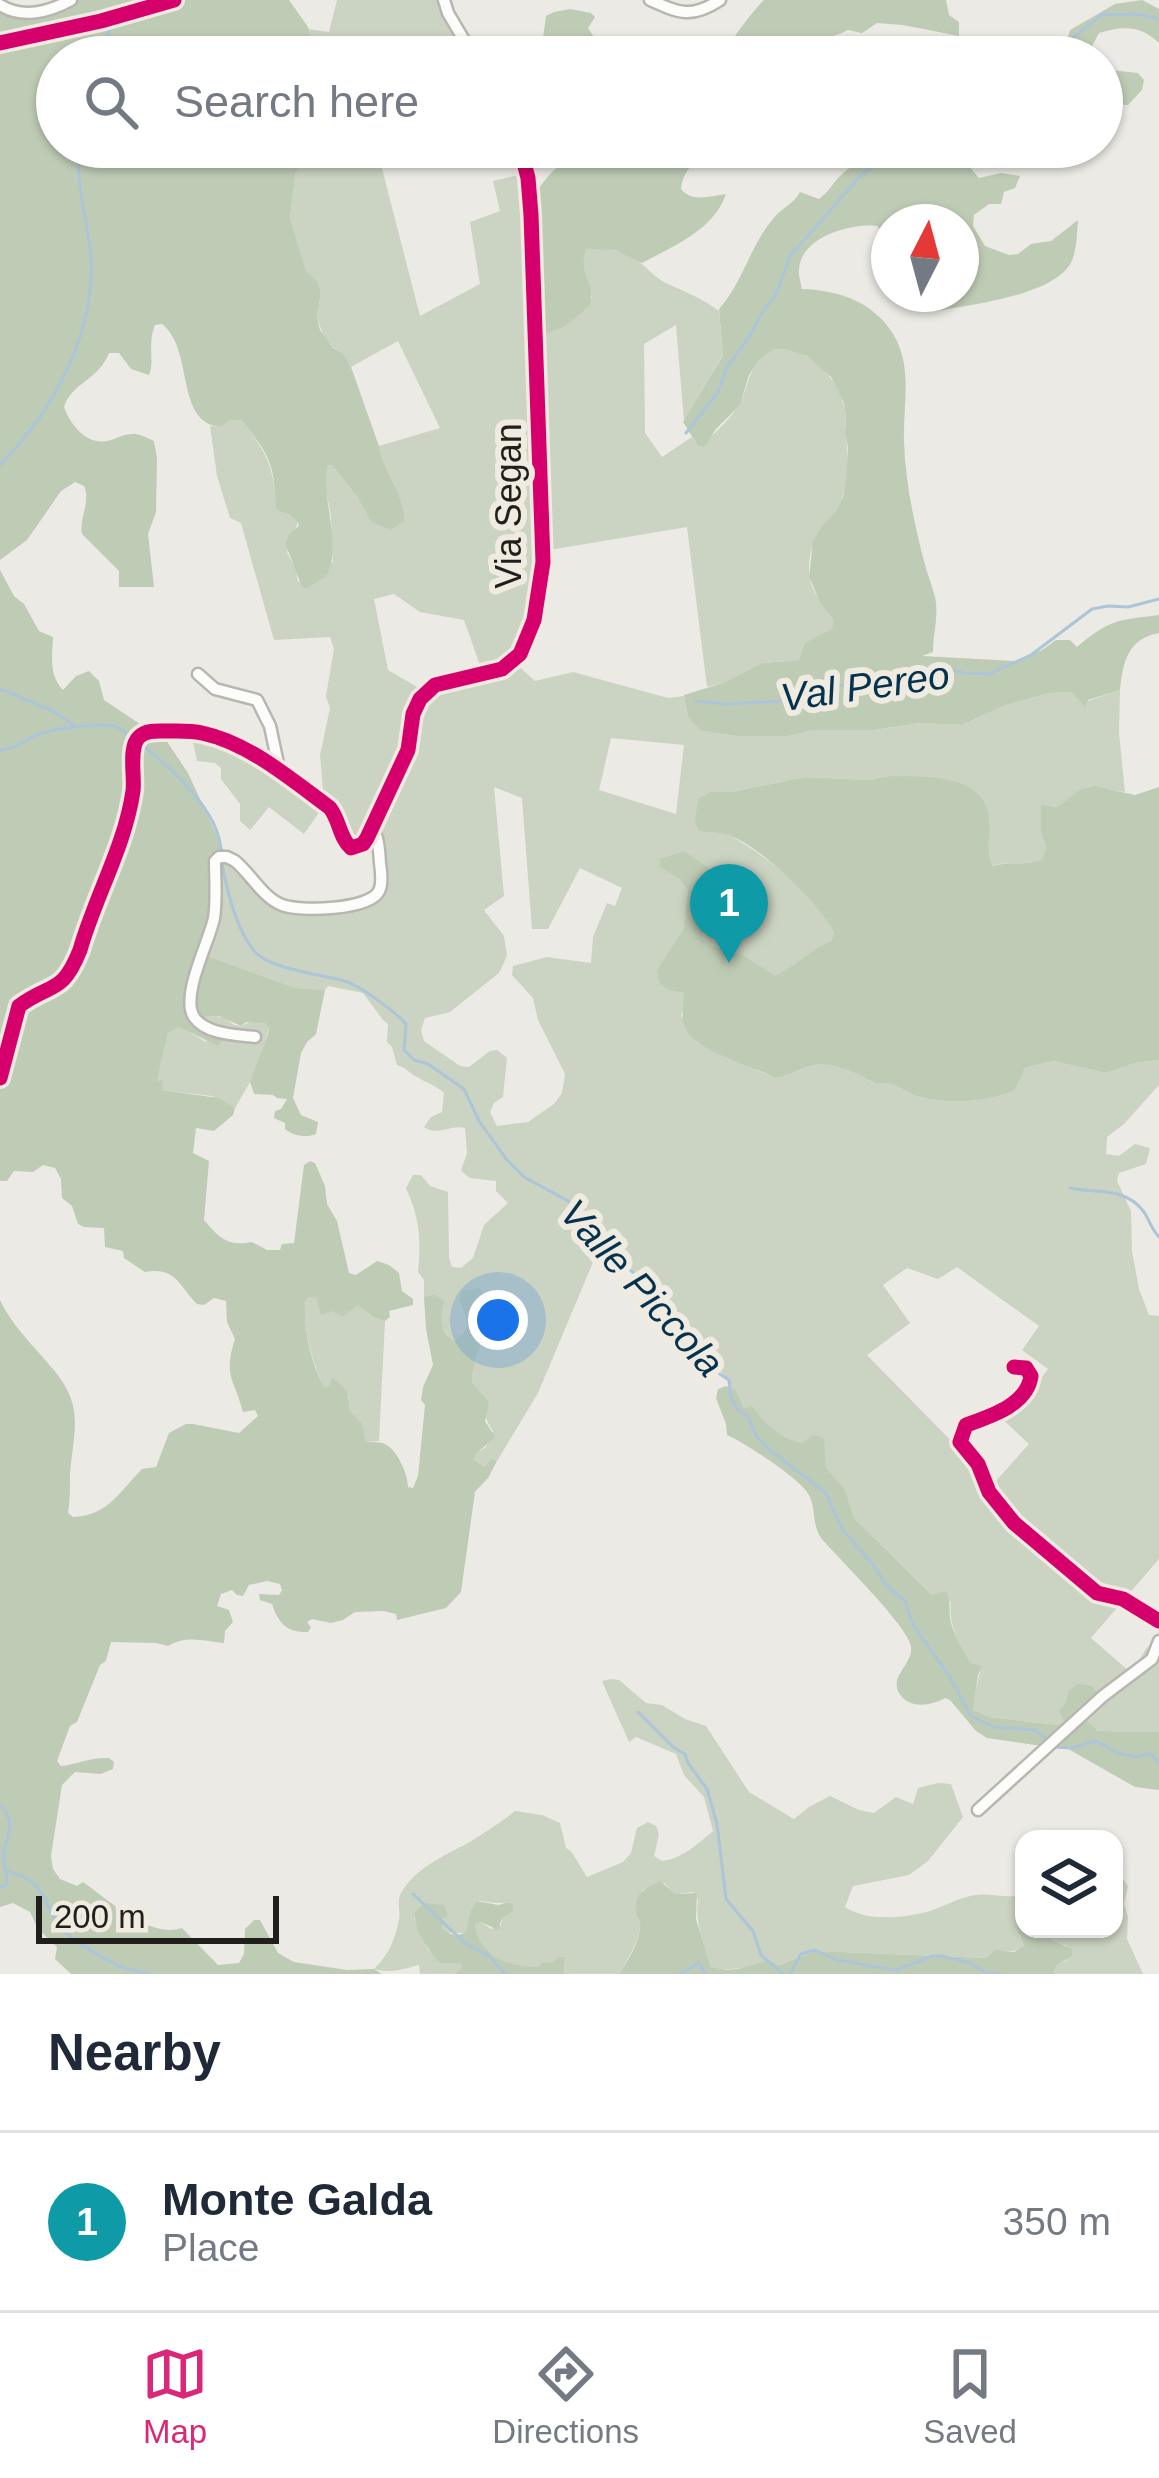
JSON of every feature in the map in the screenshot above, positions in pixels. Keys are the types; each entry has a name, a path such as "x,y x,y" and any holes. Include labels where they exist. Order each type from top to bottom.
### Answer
{"street":[{"path":"0,5 25,14 71,0"},
{"path":"0,43 174,0"},
{"path":"454,0 454,5 446,7 462,36"},
{"path":"650,0 682,14 720,0"},
{"name":"Via Segan","path":"372,827 408,750 420,700 436,685 502,668 520,654 539,595 543,562 532,215 525,168"},
{"path":"198,674 214,689 257,700 270,726 280,773"},
{"path":"0,1078 19,1006 59,986 72,970 130,805 134,744 144,733 199,732 226,741 330,808 351,848 363,844 372,827"},
{"path":"255,1037 209,1029 191,1011 214,915 215,861 227,856 235,861 278,904 320,910 352,904 379,893 377,835 372,827"},
{"path":"1014,1366 1026,1368 1030,1388 1015,1402 966,1425 960,1442 978,1464 989,1492 1014,1523 1097,1593 1123,1599 1159,1621"},
{"path":"978,1810 1103,1696 1152,1658 1159,1642"}],"green space":[{"path":"0,0 11,9 36,8 57,0 289,0 310,36 36,36 36,168 301,168 296,171 290,218 306,271 321,292 320,330 351,367 405,521 390,530 370,521 358,498 328,465 333,554 324,578 302,587 285,543 298,522 276,507 274,479 264,451 241,420 230,420 221,427 197,413 179,350 162,324 155,325 153,332 149,375 131,369 119,353 109,353 64,407 75,426 92,440 135,434 154,441 156,512 148,534 154,587 119,587 119,571 82,534 86,492 75,482 61,491 27,540 0,560"},
{"path":"337,0 444,0 462,36 310,36 308,29 329,32"},
{"path":"764,0 946,0 949,15 959,22 959,36 877,23 862,33 848,30 831,36 735,36"},
{"path":"1142,0 1159,9 1159,43 1131,29 1068,36 1070,30 1115,4"},
{"path":"591,13 595,17 588,28 593,36 543,36 546,16"},
{"path":"1123,71 1138,73 1144,80 1142,90 1123,105"},
{"path":"382,168 420,316 480,284 470,222 500,211 493,181 527,173 566,326 592,297 582,266 587,249 609,249 631,257 662,281 719,311 723,354 684,421 676,325 644,344 645,433 662,457 692,437 698,446 719,429 741,401 759,359 775,349 810,358 839,392 846,413 846,484 813,546 809,573 815,593 835,620 832,629 799,660 762,663 707,687 687,527 543,551 537,607 513,661 535,681 573,672 668,698 684,696 688,717 701,731 736,736 874,730 920,723 962,725 1006,705 1050,693 1072,692 1088,701 1120,690 1125,792 1089,790 1057,807 1041,806 1046,848 1042,861 991,866 986,848 990,820 948,780 805,777 711,792 727,834 788,876 834,933 831,941 775,977 743,955 711,945 701,937 709,869 684,851 661,858 688,890 683,930 657,976 683,992 681,1016 697,1042 775,1078 810,1066 831,1065 920,1097 969,1101 1015,1090 1025,1068 1053,1061 1106,1073 1159,1060 1159,1085 1107,1137 1106,1154 1119,1156 1135,1144 1150,1148 1146,1164 1119,1173 1117,1181 1131,1211 1139,1289 1149,1315 1159,1316 1159,1559 1091,1638 1129,1671 1147,1647 1159,1659 1159,1732 1098,1731 1068,1691 1064,1721 1058,1725 989,1717 972,1708 981,1667 971,1663 959,1641 951,1602 932,1595 854,1518 845,1491 802,1443 785,1440 752,1407 744,1408 723,1374 602,1241 538,1393 497,1461 492,1458 484,1467 474,1460 493,1431 472,1383 485,1329 484,1295 459,1302 466,1328 454,1340 442,1326 434,1294 424,1297 424,1280 418,1272 418,1229 406,1188 413,1175 421,1175 430,1186 448,1192 449,1258 452,1267 461,1268 473,1258 484,1225 508,1203 496,1191 496,1181 470,1178 461,1171 467,1153 465,1128 434,1131 424,1127 442,1112 444,1093 397,1065 387,1042 388,1024 363,993 328,986 325,990 296,988 196,952 212,930 223,849 280,902 356,901 376,889 381,870 374,831 353,847 325,804 304,834 269,807 250,830 240,821 240,804 221,779 221,768 197,761 191,732 223,740 324,802 320,755 330,708 326,696 334,649 330,637 274,640 241,523 230,518 217,476 210,426 241,420 264,453 278,511 298,522 287,552 298,582 333,562 324,480 328,465 358,498 370,521 405,521 379,446 440,428 398,341 351,367 343,353 324,338 317,317 321,292 306,272 290,218 296,171","holes":["394,594 420,612 464,620 483,674 424,691 388,670 374,599","611,738 684,745 676,814 599,790","494,787 522,798 532,929 548,929 580,868 622,888 615,906 607,903 593,937 591,963 547,957 513,966 512,975 533,998 538,1020 565,1074 562,1093 554,1104 528,1122 497,1126 490,1112 503,1097 507,1058 490,1051 469,1067 460,1066 424,1041 421,1030 425,1018 450,1012 499,973 507,956 504,936 484,910 504,896","957,1267 1039,1326 1022,1350 1048,1369 1024,1402 998,1415 1029,1444 996,1481 867,1355 910,1323 883,1285 907,1268 938,1279"]},
{"path":"557,168 690,168 681,189 685,193 696,197 726,194 712,218 691,236 642,263 615,250 587,249 584,265 590,305 566,326 538,336 531,198"},
{"path":"850,168 971,168 979,178 1001,173 1020,176 1015,188 1004,192 1001,204 989,204 979,211 979,204 871,204 871,226 829,234 808,248 799,272 802,289 830,292 868,308 888,327 901,351 908,486 936,604 933,652 922,656 1015,661 1056,640 1070,640 1077,647 1115,622 1159,615 1159,633 1140,640 1129,653 1120,690 1088,700 1085,707 1072,692 1050,693 1006,705 962,725 920,723 874,730 813,730 789,736 701,731 688,717 684,695 723,683 762,663 799,660 805,643 832,629 834,620 809,577 813,541 836,511 846,481 844,403 831,377 807,356 774,349 759,360 740,405 705,446 698,446 683,422 723,355 719,309 765,230 800,192 822,196"},
{"path":"1078,220 1073,258 1065,271 1033,289 979,303 979,236 985,246 1018,254 1031,244 1051,241"},
{"path":"0,570 39,631 53,637 53,672 63,690 76,676 89,671 99,681 104,700 149,730 168,730 168,743 188,773 223,849 212,930 196,952 296,988 325,990 316,1034 301,1053 293,1098 301,1115 318,1122 316,1134 292,1133 274,1118 287,1099 254,1094 250,1082 268,1034 265,1023 241,1026 206,1016 206,1025 222,1041 218,1046 179,1027 168,1033 158,1077 159,1082 163,1078 162,1090 219,1098 235,1108 214,1131 196,1128 193,1153 209,1161 204,1220 230,1242 252,1242 267,1250 294,1243 304,1165 315,1163 337,1221 349,1273 356,1275 377,1261 389,1265 399,1273 402,1291 413,1299 413,1305 389,1311 385,1321 358,1305 344,1316 333,1311 321,1315 317,1298 305,1301 309,1346 324,1387 332,1378 344,1388 349,1410 362,1424 366,1442 383,1443 394,1452 408,1487 413,1488 418,1476 425,1405 421,1400 433,1365 424,1297 434,1294 444,1301 443,1328 454,1340 466,1328 459,1301 462,1291 480,1288 486,1324 472,1383 489,1402 485,1421 495,1437 474,1460 484,1467 492,1458 497,1461 475,1492 461,1592 446,1608 397,1620 396,1614 383,1611 355,1612 331,1623 312,1619 307,1622 308,1632 294,1631 284,1626 272,1604 260,1600 259,1594 279,1595 282,1590 280,1584 267,1581 249,1585 243,1596 232,1590 221,1594 217,1606 229,1610 233,1622 225,1631 224,1643 111,1642 57,1761 61,1766 109,1758 113,1769 101,1774 75,1772 62,1785 53,1869 60,1879 77,1886 83,1882 143,1923 169,1930 182,1928 218,1965 239,1963 245,1929 260,1920 278,1953 294,1962 374,1969 382,1974 71,1974 55,1959 57,1947 38,1929 30,1912 13,1903 0,1907 0,1300 70,1395 75,1420 68,1513 73,1517 104,1507 142,1469 156,1467 169,1433 193,1424 239,1433 258,1416 255,1410 243,1412 231,1377 235,1339 227,1322 226,1301 214,1298 197,1304 170,1275 145,1272 124,1258 123,1251 105,1247 104,1228 78,1224 72,1206 62,1198 55,1168 43,1165 33,1172 14,1171 7,1181 0,1181"},
{"path":"889,776 949,780 976,792 989,817 992,866 1042,860 1046,848 1041,805 1057,807 1080,790 1095,786 1135,795 1159,787 1159,1060 1106,1073 1053,1061 1025,1068 1015,1090 981,1100 944,1101 876,1084 831,1065 810,1066 775,1078 708,1049 688,1032 683,1022 683,992 665,987 657,970 683,930 688,890 659,866 661,858 684,851 709,868 702,938 743,955 775,976 831,941 834,933 802,891 756,850 728,835 699,831 695,821 698,799 711,792 805,777 869,780"},
{"path":"206,1016 234,1025 252,1021 269,1028 256,1072 235,1108 212,1096 161,1090 158,1077 168,1033 179,1026 206,1042 211,1034"},
{"path":"310,1297 333,1310 349,1312 358,1305 385,1321 379,1441 366,1442 361,1424 349,1410 349,1397 330,1385 324,1387 307,1335 305,1301"},
{"path":"718,1389 735,1390 744,1408 752,1406 786,1438 802,1443 813,1435 824,1438 826,1468 845,1490 854,1518 932,1595 946,1591 957,1638 971,1663 982,1666 973,1709 989,1717 1058,1725 1064,1721 1059,1712 1068,1691 1078,1684 1092,1686 1102,1699 1081,1714 1098,1731 1159,1732 1159,1790 1135,1787 1063,1746 987,1738 945,1698 923,1705 902,1697 897,1684 911,1653 907,1636 821,1538 810,1497 801,1486 727,1435 716,1398"},
{"path":"619,1680 646,1703 662,1705 706,1726 749,1792 794,1819 830,1796 874,1813 896,1797 913,1804 918,1788 951,1784 963,1817 928,1861 909,1875 853,1886 845,1907 864,1915 898,1917 976,1895 1015,1896 1015,1938 1024,1946 986,1958 816,1951 777,1965 718,1970 711,1967 701,1934 698,1900 693,1892 676,1894 664,1883 643,1890 639,1934 619,1974 564,1974 565,1963 529,1968 497,1958 480,1944 475,1924 481,1922 491,1929 501,1925 508,1902 476,1901 466,1933 446,1933 442,1919 414,1918 428,1950 460,1962 463,1967 455,1974 420,1974 419,1965 374,1969 393,1940 400,1897 414,1876 515,1811 560,1823 566,1848 587,1877 623,1862 631,1853 637,1828 648,1822 656,1826 654,1856 662,1861 684,1854 713,1831 704,1797 684,1775 676,1754 636,1737 629,1742 602,1681"},
{"path":"1123,1879 1128,1886 1124,1904 1127,1939 1143,1974 1054,1974 1056,1966 1067,1960 1067,1946 1049,1939 1123,1938"},
{"path":"660,1881 676,1894 697,1893 696,1919 711,1967 718,1969 769,1960 778,1965 816,1951 986,1958 995,1950 1014,1952 1024,1946 1021,1938 1050,1938 1072,1949 1072,1956 1056,1966 1054,1974 619,1974 639,1934 636,1903 643,1891"},
{"path":"476,1901 513,1905 498,1930 475,1924 489,1952 506,1962 538,1967 565,1957 564,1974 455,1974 460,1963 440,1963 419,1932 415,1912 424,1903 444,1905 448,1916 442,1919 442,1928 460,1934 466,1932"}],"waterway":[{"path":"1075,36 1101,15 1159,19"},
{"path":"107,36 111,28"},
{"path":"0,465 55,393 80,337 91,278 79,168"},
{"path":"686,433 718,392 726,369 775,297 790,256 871,168"},
{"name":"Val Pereo","path":"696,701 795,700 848,683 938,667 989,674 1031,655 1092,609 1159,599"},
{"path":"0,689 55,712 73,725"},
{"name":"Valle Piccola","path":"0,750 44,733 88,725 116,727 133,738"},
{"name":"Valle Piccola","path":"141,744 204,808 221,854"},
{"name":"Valle Piccola","path":"222,864 238,922 255,952 284,967 352,984 394,1013 406,1024 404,1050 464,1089 479,1121 507,1160 524,1177 568,1201 611,1253 655,1292 703,1363 729,1380 731,1398 748,1416 756,1436 826,1493 842,1529 886,1585 905,1601 913,1625 971,1716 994,1727 1035,1730 1048,1740"},
{"path":"1070,1188 1128,1198 1144,1212 1159,1237"},
{"path":"638,1712 685,1754 707,1789 717,1824 726,1899 753,1931 761,1955 783,1974"},
{"name":"Valle Piccola","path":"1055,1747 1096,1741 1120,1754 1151,1754 1159,1763"},
{"path":"0,1805 10,1822 4,1857 7,1884 0,1888"},
{"path":"7,1871 38,1888 56,1921 75,1940 121,1967 149,1974"},
{"path":"413,1894 505,1974"},
{"path":"790,1974 801,1954 815,1950 836,1960 896,1970 941,1956 1000,1974"},
{"path":"680,1974 699,1963 705,1974"}],"cycle path":[{"path":"0,43 174,0"},
{"path":"0,1078 19,1006 61,981 80,950 123,832 133,791 134,748 142,735 197,732 253,754 330,808 351,848 367,838 408,750 420,699 435,685 502,669 520,654 534,620 543,562 525,168"},
{"path":"1014,1367 1026,1368 1031,1376 1023,1395 966,1425 960,1442 978,1464 989,1492 1014,1523 1097,1593 1123,1599 1159,1621"}],"place":[{"name":"Monte Galda","path":"729,963"}]}
